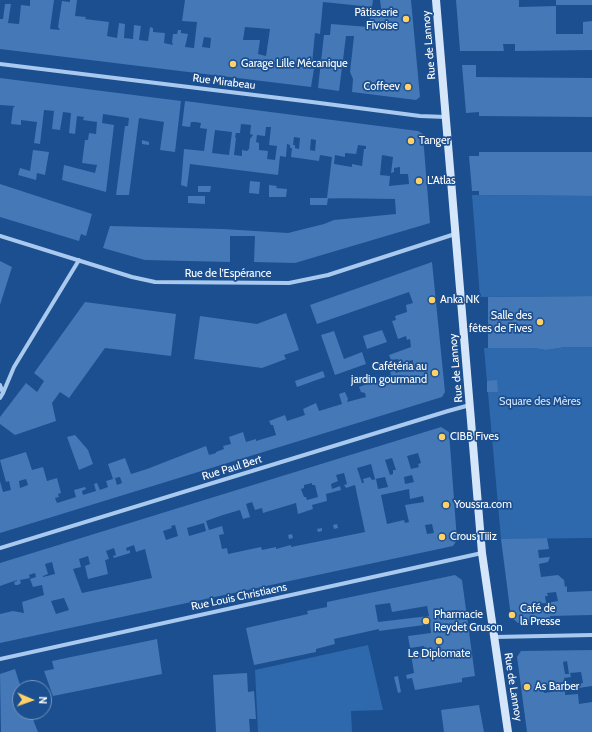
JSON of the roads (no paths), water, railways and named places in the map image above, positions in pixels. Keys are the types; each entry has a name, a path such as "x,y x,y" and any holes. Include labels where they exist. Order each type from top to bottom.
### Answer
{"street":[{"name":"Rue de Lannoy","path":"436,0 482,553 508,732"},
{"name":"Rue Mirabeau","path":"0,64 420,116 446,117"},
{"name":"Rue de l'Espérance","path":"0,236 132,277 155,282 289,283 328,275 456,233"},
{"path":"0,398 14,367 78,260"},
{"path":"0,385 3,393"},
{"name":"Rue Paul Bert","path":"0,548 470,405"},
{"name":"Rue Louis Christiaens","path":"0,659 482,553"},
{"path":"494,637 592,635"}],"place":[{"name":"Pâtisserie Fivoise","path":"406,19"},
{"name":"Garage Lille Mécanique","path":"233,64"},
{"name":"Coffeev","path":"408,87"},
{"name":"Tanger","path":"411,141"},
{"name":"L'Atlas","path":"419,181"},
{"name":"Anka NK","path":"432,300"},
{"name":"Salle des fêtes de Fives","path":"540,322"},
{"name":"Cafétéria au jardin gourmand","path":"435,373"},
{"name":"CIBB Fives","path":"442,437"},
{"name":"Youssra.com","path":"446,505"},
{"name":"Crous Tiiiz","path":"442,537"},
{"name":"Café de la Presse","path":"512,615"},
{"name":"Pharmacie Reydet Gruson","path":"426,621"},
{"name":"Le Diplomate","path":"439,641"},
{"name":"As Barber","path":"527,687"}],"park label":[{"name":"Square des Mères","path":"540,402"}]}
